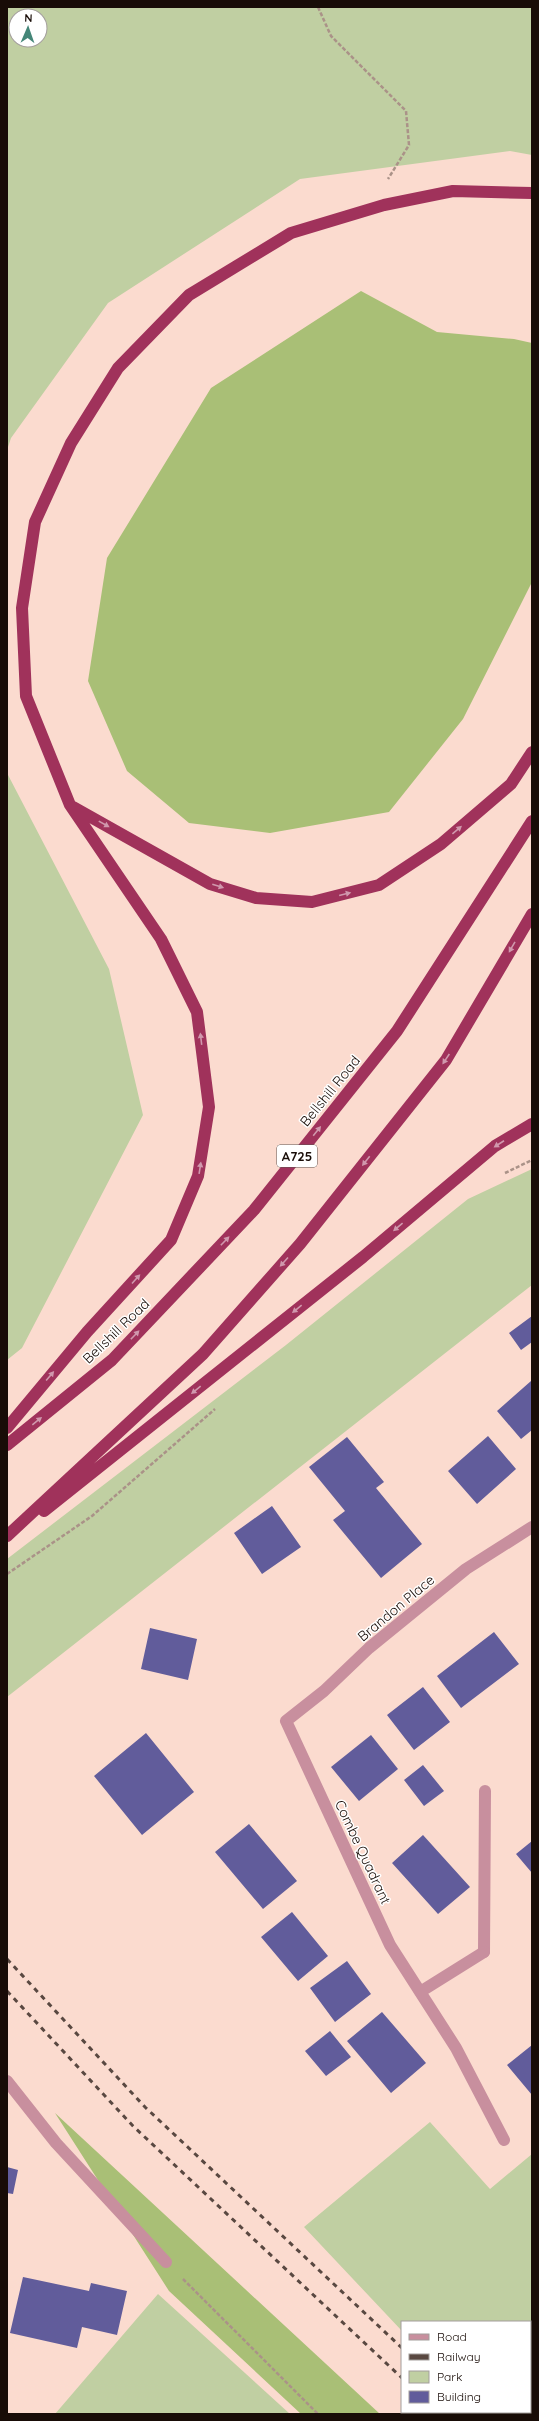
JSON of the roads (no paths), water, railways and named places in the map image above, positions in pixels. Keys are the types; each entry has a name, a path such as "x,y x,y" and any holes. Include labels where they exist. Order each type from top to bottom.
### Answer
{"highway":[{"path":"7,1428 87,1332 171,1240 198,1176 209,1107 197,1012 161,939 70,805 26,696 22,608 35,522 71,443 118,368 189,295 291,233 384,205 453,191 532,192"},
{"path":"70,805 210,884 256,898 312,902 379,885 441,844 512,784 532,752"},
{"name":"Bellshill Road","path":"7,1445 112,1360 254,1210 397,1031 532,821"},
{"path":"7,1536 203,1354 300,1244 446,1060 532,914"},
{"path":"7,1541 363,1256 495,1146 532,1124"}],"street":[{"name":"Brandon Place","path":"286,1721 324,1691 369,1648 466,1569 532,1527"},
{"name":"Combe Quadrant","path":"286,1721 390,1945 456,2048 504,2140"},
{"path":"420,1992 484,1952 485,1792"},
{"path":"7,2081 56,2143 166,2262"}],"railway":[{"path":"7,1959 145,2107 401,2347"},
{"path":"7,1991 133,2126 401,2377"}]}
